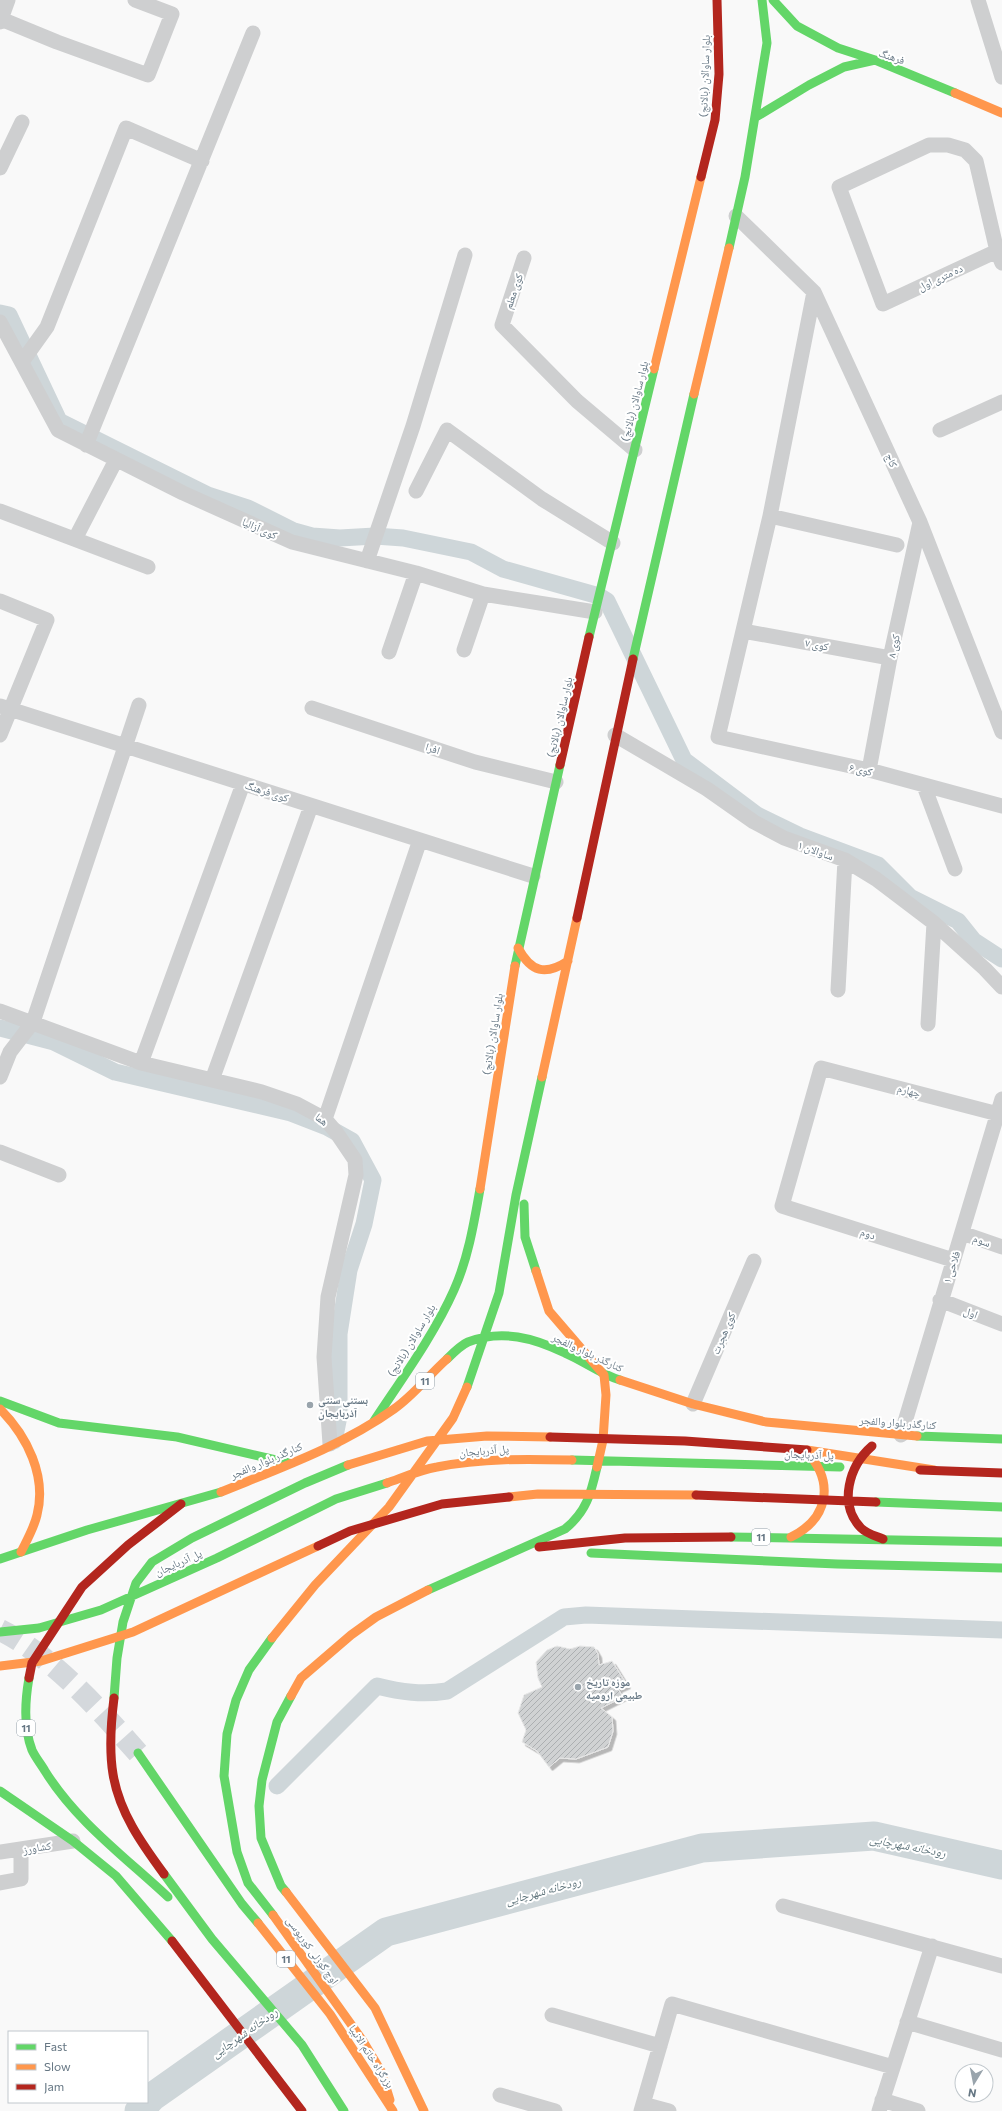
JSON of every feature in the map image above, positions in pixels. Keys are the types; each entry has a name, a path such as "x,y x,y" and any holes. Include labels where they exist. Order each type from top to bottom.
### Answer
{"main road":[{"name":"بلوار ساوالان (بالانج)","path":"374,1421 419,1352 454,1290 470,1242 480,1190 518,948 533,876 595,612 715,120 719,74 717,0"},
{"path":"520,1549 565,1529 576,1520 590,1497 603,1440 606,1395 604,1375 549,1310 525,1237 523,1162 568,962 615,735 736,216 756,117 767,43 762,0"},
{"path":"773,0 797,26 838,48 875,60"},
{"name":"فرهنگ","path":"756,117 809,85 844,67 875,60 1002,113"},
{"path":"518,948 523,960 533,968 545,971 558,969 568,962"},
{"name":"اوچ گوزلی کورپوسی","path":"393,2111 381,2071 363,2041 248,1882 237,1852 224,1776 227,1734 236,1700 249,1670 279,1629 315,1586 389,1507 453,1418 464,1395 479,1356 498,1293 523,1162"},
{"name":"کنارگذر بلوار والفجر","path":"0,1559 87,1530 214,1496 289,1464 374,1421 394,1409 446,1359 468,1342 499,1334 526,1338 566,1353 604,1375 692,1404 766,1422 901,1436 1002,1439"},
{"path":"0,1401 59,1423 177,1437 289,1464"},
{"path":"0,1409 12,1419 33,1455 39,1491 38,1513 21,1552"},
{"name":"11","path":"766,1422 788,1437 816,1460 824,1480 824,1501 814,1522 805,1530 791,1537"},
{"path":"212,1939 147,1850 130,1821 119,1797 113,1774 113,1704 122,1629 136,1583 152,1562 170,1550 305,1483 344,1466 427,1441 487,1436 608,1437 809,1450 934,1470"},
{"path":"889,1540 871,1535 862,1529 855,1521 849,1499 849,1483 860,1457 868,1448 880,1440 901,1436"},
{"name":"پل آذربایجان","path":"0,1632 39,1628 101,1610 217,1558 336,1499 443,1466 471,1462 525,1459 1002,1473"},
{"path":"0,1666 41,1661 133,1632 350,1531 442,1504 538,1494 684,1495 1002,1507"},
{"name":"11","path":"181,1504 128,1545 78,1593 32,1663 25,1699 26,1725 32,1750 58,1792 73,1810 152,1880 212,1939 302,2045 344,2111"},
{"name":"11","path":"281,1886 261,1838 259,1806 262,1780 277,1722 301,1678 351,1635 376,1617 428,1590 520,1549 625,1538 791,1537 1002,1542"},
{"path":"520,1549 837,1564 1002,1568"},
{"name":"بزرگراه خاتم الانبیا","path":"138,1753 242,1904 330,2014 393,2111"},
{"path":"0,1791 73,1841 116,1876 186,1958 288,2090 302,2111"},
{"path":"281,1886 375,2008 424,2111"},
{"path":"281,1886 282,1901 365,2011"},
{"path":"363,2041 367,2028"}],"street":[{"path":"8,0 0,21 148,75 172,14 135,0"},
{"path":"978,0 1002,77"},
{"path":"86,445 253,33"},
{"path":"0,168 22,122"},
{"path":"22,362 46,327 126,128 202,161"},
{"name":"ده متری اول","path":"929,145 948,145 966,150 976,162 1000,254 883,304 839,187 929,145"},
{"name":"کاج","path":"736,216 814,292 920,522 1002,732"},
{"path":"367,561 412,426 465,255"},
{"name":"کوی معلم","path":"524,258 502,324 577,401 635,450"},
{"path":"744,631 770,516 814,292"},
{"name":"کوی آزالیا","path":"2,331 22,362 58,430 183,493 292,542 416,573 483,594 595,612"},
{"path":"940,430 1002,402"},
{"path":"416,491 447,430 542,499 613,542"},
{"path":"75,540 116,460"},
{"path":"0,511 148,567"},
{"path":"770,516 897,546"},
{"name":"کوی ۸","path":"869,770 890,658 920,522"},
{"path":"389,652 416,573"},
{"path":"464,650 483,594"},
{"path":"0,601 47,620 5,708 0,735"},
{"name":"کوی ۷","path":"744,631 890,658"},
{"name":"کوی ۶","path":"744,631 718,737 869,770 1002,806"},
{"path":"0,1077 10,1052 33,1022 139,705"},
{"name":"کوی فرهنگ","path":"5,708 533,876"},
{"name":"افرا","path":"312,708 475,762 556,782"},
{"name":"ساوالان ۱","path":"615,735 707,789 754,822 784,838 845,860 876,879 934,923 985,969 1002,987"},
{"path":"141,1063 243,784"},
{"path":"924,786 954,869"},
{"path":"212,1080 311,806"},
{"path":"325,1119 420,840"},
{"path":"838,990 845,860"},
{"path":"928,1024 934,923"},
{"name":"هما","path":"0,1011 141,1063 212,1080 297,1104 325,1119 336,1132 355,1160 356,1175 328,1297 324,1357 330,1444"},
{"name":"چهارم","path":"782,1206 821,1068 1000,1109"},
{"name":"فلاحی ۱","path":"901,1436 940,1300 1000,1109"},
{"path":"0,1152 59,1175"},
{"name":"دوم","path":"782,1206 953,1260"},
{"name":"سوم","path":"962,1233 1002,1247"},
{"name":"کوی هجرت","path":"692,1404 754,1261"},
{"name":"اول","path":"940,1300 1002,1324"},
{"name":"کشاورز","path":"0,1852 22,1850 73,1841"},
{"path":"0,1882 21,1879 22,1850"},
{"path":"783,1906 1002,1966"},
{"path":"918,2111 881,2106 932,1946"},
{"path":"668,2111 642,2107 672,2004 893,2067"},
{"path":"552,2015 660,2046"},
{"path":"907,2022 1002,2050"},
{"path":"500,2095 555,2111"}],"building":[{"path":"557,1646 570,1649 580,1646 594,1647 598,1654 599,1665 612,1661 627,1685 618,1689 623,1697 601,1708 612,1717 613,1731 608,1747 576,1759 560,1758 549,1767 537,1751 522,1742 526,1730 518,1713 524,1695 542,1687 538,1678 536,1662 547,1650"}],"waterway":[{"path":"0,313 9,315 59,421 208,495 248,508 294,531 312,536 340,538 375,536 403,538 471,552 503,569 599,596 607,601 684,760 757,815 800,836 878,865 910,897 958,921 974,941 1002,959"},
{"path":"0,1028 54,1042 115,1072 291,1113 327,1127 352,1141 373,1180 364,1224 349,1270 339,1334 339,1416 334,1441"},
{"path":"277,1786 377,1686 412,1692 429,1693 447,1691 564,1617 586,1615 1002,1630"},
{"name":"رودخانه شهرچایی","path":"148,2101 386,1932 702,1848 874,1836 1002,1865"},
{"name":"رودخانه شهرچایی","path":"139,2111 146,2103"}],"tunnel":[{"path":"0,1630 38,1654 74,1685 108,1719 138,1753"}],"traffic: fast":[{"path":"729,248 745,177 767,43 762,0"},
{"path":"773,0 797,26 838,48 875,60 955,93"},
{"path":"756,117 809,85 844,67 875,60"},
{"path":"589,637 654,369"},
{"path":"633,659 694,394"},
{"path":"515,966 560,765"},
{"path":"467,1387 499,1293 516,1195 542,1077"},
{"path":"374,1421 437,1324 454,1290 467,1253 480,1189"},
{"path":"524,1204 525,1237 536,1271"},
{"path":"447,1359 468,1342 493,1336 518,1337 542,1343 620,1380"},
{"path":"0,1401 59,1423 177,1437 289,1463"},
{"path":"917,1436 1002,1439"},
{"path":"572,1460 840,1467"},
{"path":"114,1698 117,1658 123,1622 136,1583 152,1562 192,1538 305,1483 348,1465"},
{"path":"428,1590 565,1529 578,1515 587,1501 593,1485 597,1467"},
{"path":"0,1632 39,1628 101,1610 217,1558 336,1499 387,1483"},
{"path":"0,1559 87,1530 221,1492"},
{"path":"876,1502 1002,1507"},
{"path":"731,1537 1002,1542"},
{"path":"591,1553 837,1564 1002,1568"},
{"path":"272,1638 249,1670 236,1700 227,1734 224,1776 237,1852 248,1883 273,1915"},
{"path":"29,1678 26,1723 29,1741 36,1758 57,1789 86,1822 118,1853 168,1897"},
{"path":"286,1892 281,1886 261,1838 259,1806 262,1780 277,1722 291,1696"},
{"path":"138,1753 242,1904 258,1923"},
{"path":"0,1791 73,1841 116,1876 172,1941"},
{"path":"164,1874 212,1939 302,2045 344,2111"}],"traffic: slow":[{"path":"955,93 1002,113"},
{"path":"654,369 701,177"},
{"path":"694,394 729,248"},
{"path":"542,1077 577,918"},
{"path":"518,948 528,962 533,967 539,969 552,969 568,961"},
{"path":"480,1189 515,966"},
{"path":"536,1271 549,1311 604,1375 606,1395 603,1440 597,1467"},
{"path":"221,1492 288,1465 332,1445 374,1422 408,1398 447,1359"},
{"path":"620,1380 693,1404 766,1422 917,1436"},
{"path":"272,1638 315,1585 389,1507 453,1418 467,1387"},
{"path":"0,1409 19,1431 37,1471 39,1486 37,1515 21,1552"},
{"path":"348,1465 427,1441 487,1436 550,1437"},
{"path":"807,1450 934,1470"},
{"path":"791,1537 813,1520 820,1510 823,1499 824,1488 822,1476 816,1464 807,1452"},
{"path":"387,1483 424,1470 454,1464 505,1460 572,1460"},
{"path":"509,1497 538,1494 696,1495"},
{"path":"0,1666 41,1661 133,1632 318,1546"},
{"path":"291,1696 301,1678 351,1635 376,1617 428,1590"},
{"path":"286,1892 375,2008 424,2111"},
{"path":"273,1915 363,2041 381,2071 390,2100"},
{"path":"258,1923 330,2014 393,2111"}],"traffic: jam":[{"path":"701,177 715,120 719,74 717,0"},
{"path":"560,765 589,637"},
{"path":"577,918 633,659"},
{"path":"550,1437 685,1441 807,1450"},
{"path":"872,1446 864,1454 852,1474 848,1497 854,1518 861,1528 883,1539"},
{"path":"920,1470 1002,1473"},
{"path":"696,1495 876,1502"},
{"path":"318,1546 350,1531 442,1504 509,1497"},
{"path":"29,1678 32,1663 82,1587 128,1545 181,1504"},
{"path":"539,1547 625,1538 731,1537"},
{"path":"114,1698 111,1726 111,1746 113,1774 116,1788 120,1801 132,1827 164,1874"},
{"path":"172,1941 302,2111"}],"place":[{"name":"بستنی سنتی آذربایجان","path":"310,1405"},
{"name":"موزه تاریخ طبیعی ارومیه","path":"578,1687"}]}
